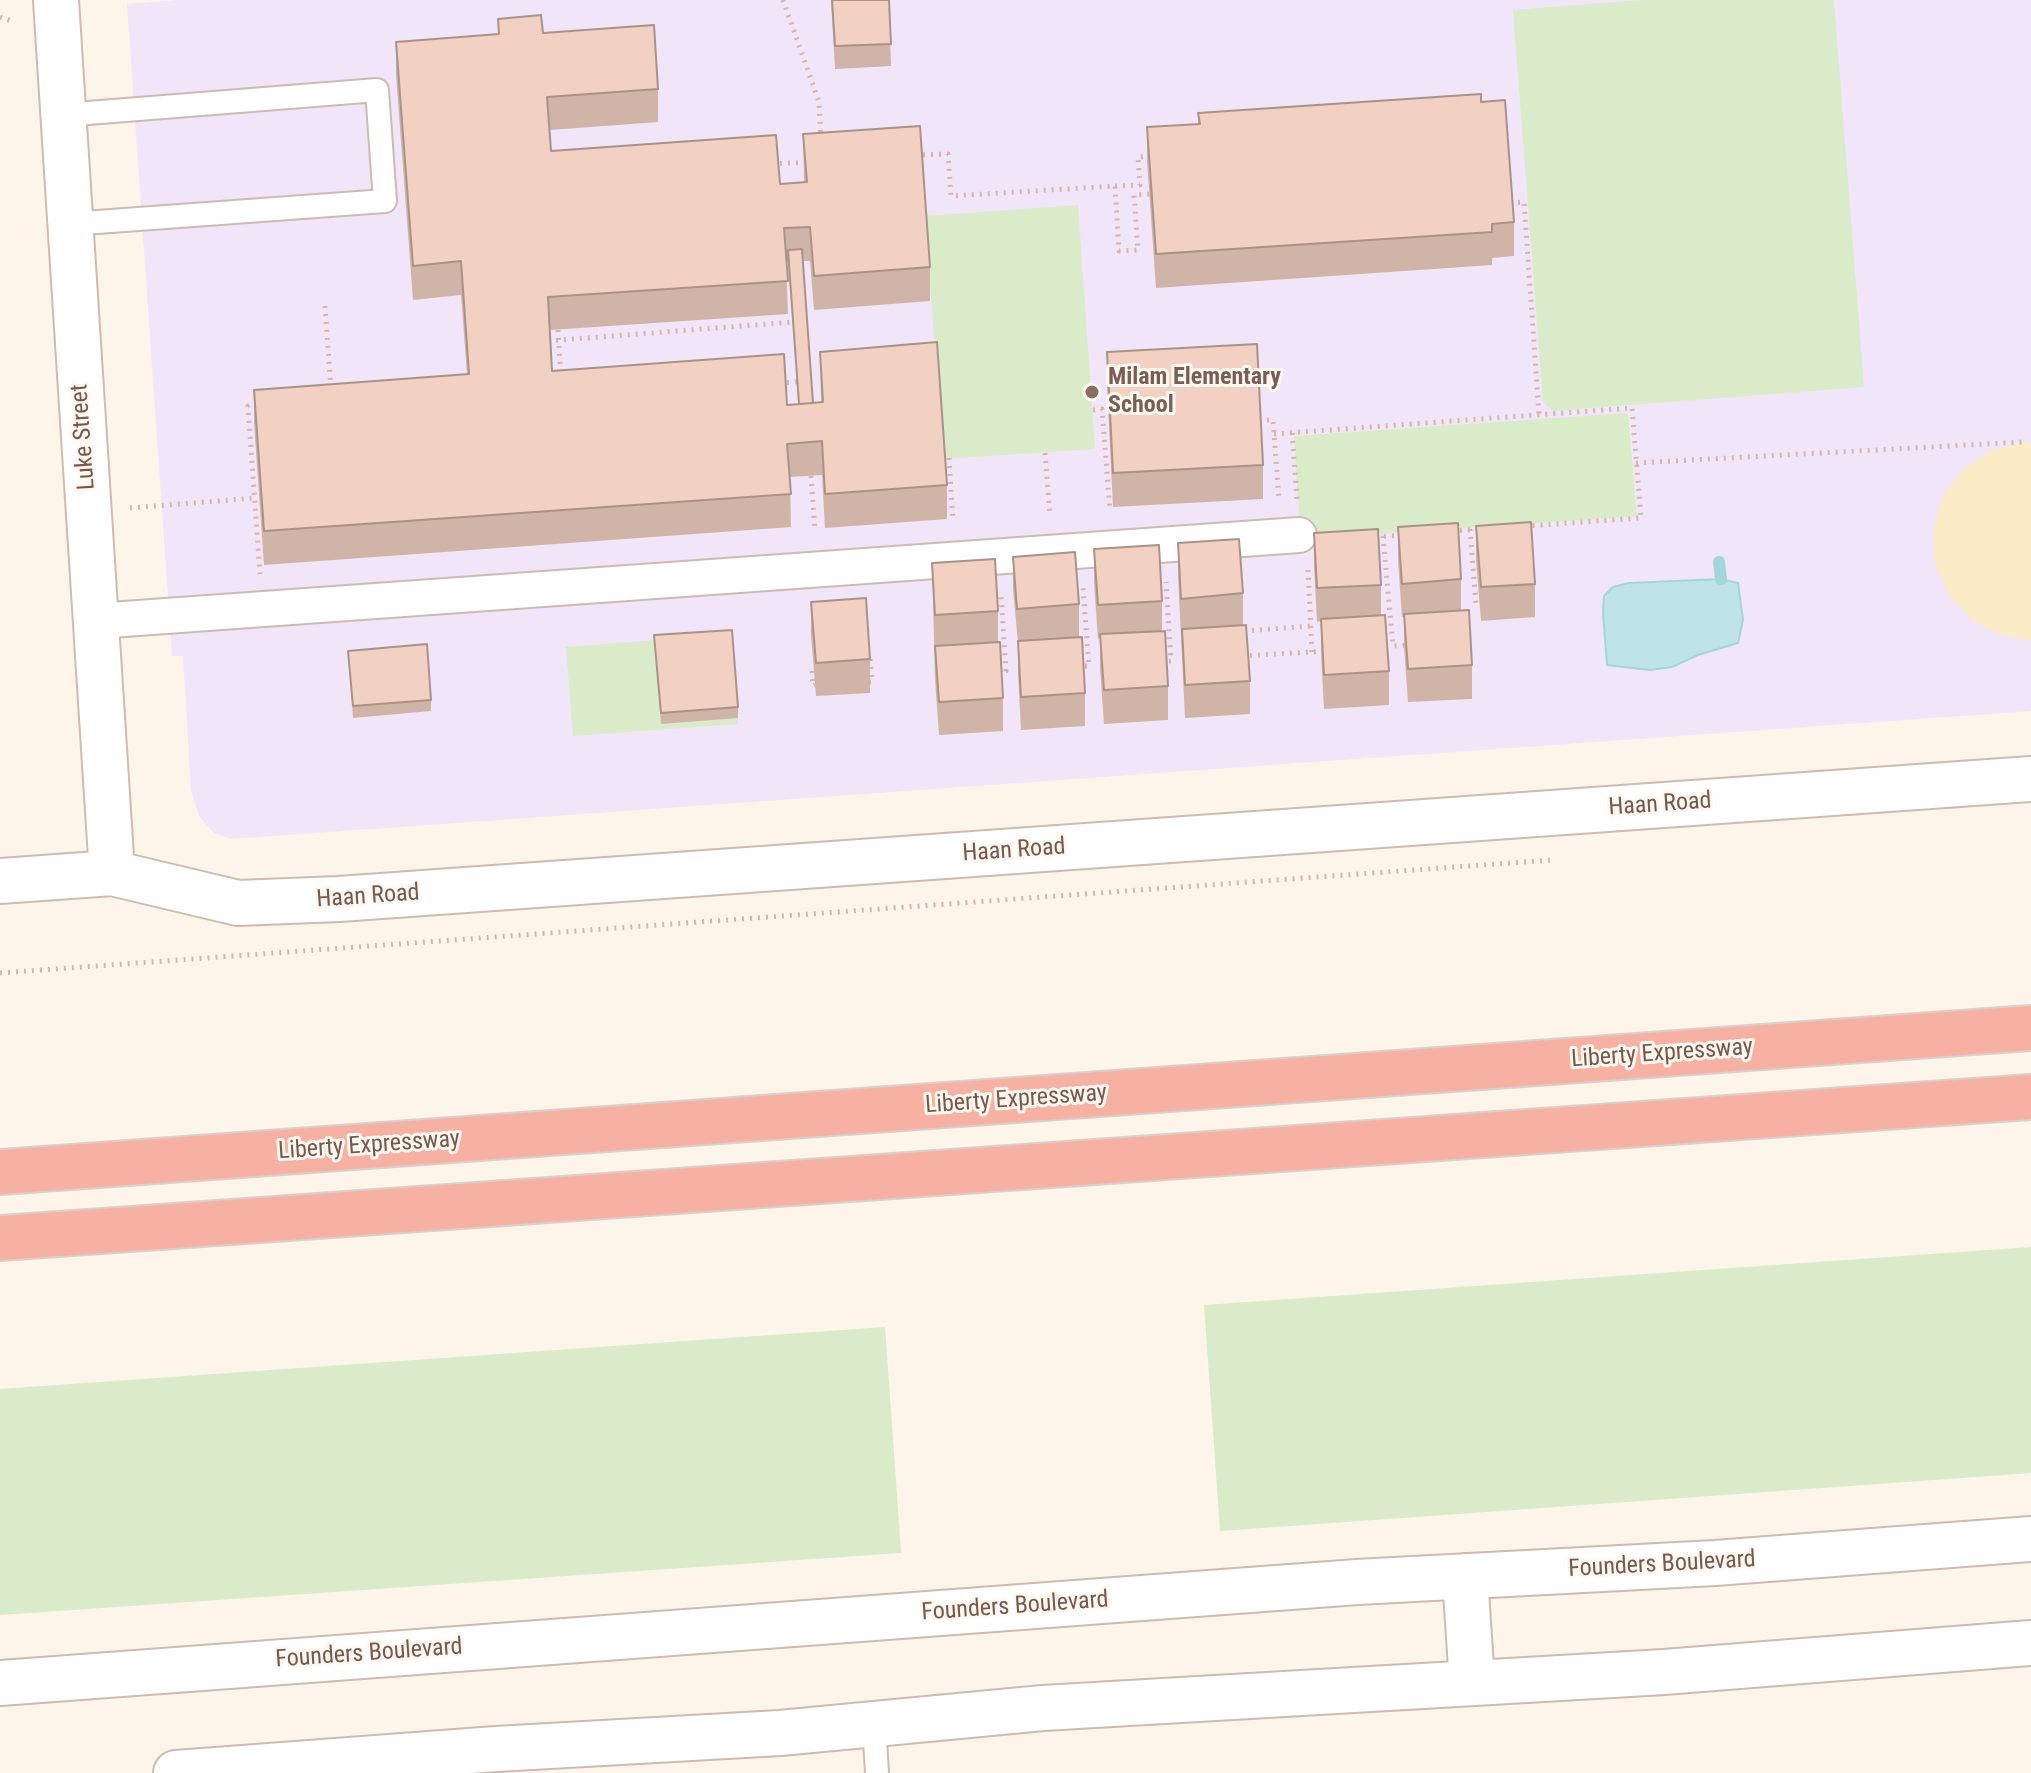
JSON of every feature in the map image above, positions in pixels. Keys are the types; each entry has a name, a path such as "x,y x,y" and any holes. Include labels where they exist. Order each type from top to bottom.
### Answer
{"highway":[{"name":"Liberty Expressway","path":"0,1172 2031,1028"},
{"path":"0,1238 2031,1097"}],"street":[{"name":"Luke Street","path":"56,0 112,873"},
{"path":"96,621 1163,545 1299,525"},
{"name":"Haan Road","path":"0,881 112,873 238,903 339,899 2031,779"},
{"name":"Founders Boulevard","path":"0,1683 433,1649 2031,1539"},
{"path":"1465,1576 1472,1683"},
{"path":"176,1773 496,1749 780,1733 1043,1708 1664,1672 2031,1643"}],"lane":[{"path":"63,115 377,90 385,201 70,224"},
{"path":"874,1724 877,1773"}],"path":[{"path":"783,0 819,102 822,146"},
{"path":"901,156 948,154 951,196 1140,185 1138,157 1164,156"},
{"path":"762,165 823,161"},
{"path":"1115,186 1119,251 1138,250 1134,195 1150,194"},
{"path":"1510,203 1524,202 1539,415"},
{"path":"325,306 332,400"},
{"path":"753,315 754,324"},
{"path":"733,317 733,326"},
{"path":"693,319 694,329"},
{"path":"671,321 671,331"},
{"path":"647,322 647,333"},
{"path":"548,341 793,322"},
{"path":"558,330 562,383"},
{"path":"775,383 797,382"},
{"path":"261,587 248,406 262,405"},
{"path":"1274,434 1632,408 1641,518 1517,526"},
{"path":"1093,410 1102,409 1110,512"},
{"path":"1259,420 1273,420 1280,516 1299,525"},
{"path":"1292,433 1300,542 1306,541 1312,652"},
{"path":"1636,463 2023,442"},
{"path":"1045,453 1050,516"},
{"path":"949,458 953,525"},
{"path":"811,476 815,533"},
{"path":"89,512 257,498"},
{"path":"1441,532 1486,528"},
{"path":"1470,529 1476,604 1479,604"},
{"path":"1368,537 1412,534"},
{"path":"1383,536 1393,646 1418,645"},
{"path":"1156,662 1171,661 1163,545"},
{"path":"1073,667 1089,666 1081,551"},
{"path":"991,672 1006,671 998,557"},
{"path":"1370,560 1400,558"},
{"path":"1235,631 1311,626"},
{"path":"1236,657 1342,650"},
{"path":"869,653 872,682 869,682"},
{"path":"812,671 815,685"},
{"path":"0,973 1555,859"}],"shaded area":[{"name":"Milam Elementary School","path":"179,0 2031,0 2031,711 231,839 214,833 199,816 191,790 183,656 172,656 127,4"}],"green space":[{"path":"1642,0 1834,0 1864,387 1553,411 1543,402 1513,10"},
{"path":"1078,205 1095,449 943,459 925,216"},
{"path":"1628,413 1637,516 1301,539 1294,436"},
{"path":"732,634 738,724 573,736 566,647"},
{"path":"2031,1247 2031,1473 1220,1531 1204,1305"},
{"path":"885,1327 901,1553 0,1615 0,1389"}],"sand":[{"path":"2031,442 2031,640 2000,635 1972,620 1950,597 1935,565 1933,531 1942,498 1962,470 1990,451"}],"water":[{"path":"1721,579 1738,583 1743,620 1738,643 1672,667 1650,670 1607,665 1604,596 1613,587 1629,583"}],"building":[{"path":"832,0 889,0 891,44 835,46"},
{"path":"541,15 543,33 654,25 658,89 547,97 551,151 776,135 780,184 807,182 803,134 920,126 930,267 814,276 810,227 784,228 788,281 548,297 552,371 784,354 787,405 801,404 823,402 820,352 937,342 947,485 825,494 822,441 787,444 791,494 264,531 254,390 469,374 461,261 413,266 396,42 499,34 498,19"},
{"path":"1481,94 1481,102 1505,100 1514,222 1492,224 1492,232 1156,254 1147,127 1200,124 1198,113"},
{"path":"802,249 813,403 799,404 788,250"},
{"path":"1257,344 1263,465 1113,473 1107,352"},
{"path":"1531,522 1535,584 1481,587 1476,526"},
{"path":"1458,523 1461,579 1402,584 1398,527"},
{"path":"1378,529 1381,585 1317,588 1314,533"},
{"path":"1239,539 1243,593 1181,599 1178,543"},
{"path":"1159,545 1162,601 1098,605 1094,549"},
{"path":"1075,552 1079,604 1017,609 1013,557"},
{"path":"995,559 998,611 935,615 932,563"},
{"path":"866,598 870,659 816,663 811,602"},
{"path":"1469,610 1472,665 1408,669 1404,614"},
{"path":"1385,615 1389,671 1324,675 1321,619"},
{"path":"1246,625 1250,681 1185,685 1182,629"},
{"path":"732,630 738,707 661,713 654,635"},
{"path":"1165,631 1168,686 1104,690 1100,634"},
{"path":"1082,637 1085,693 1021,697 1018,641"},
{"path":"1000,642 1003,698 939,702 935,646"},
{"path":"427,644 431,700 353,706 348,651"}],"waterway":[{"path":"1719,562 1721,579"}],"place":[{"name":"Milam Elementary School","path":"1092,392"}]}
